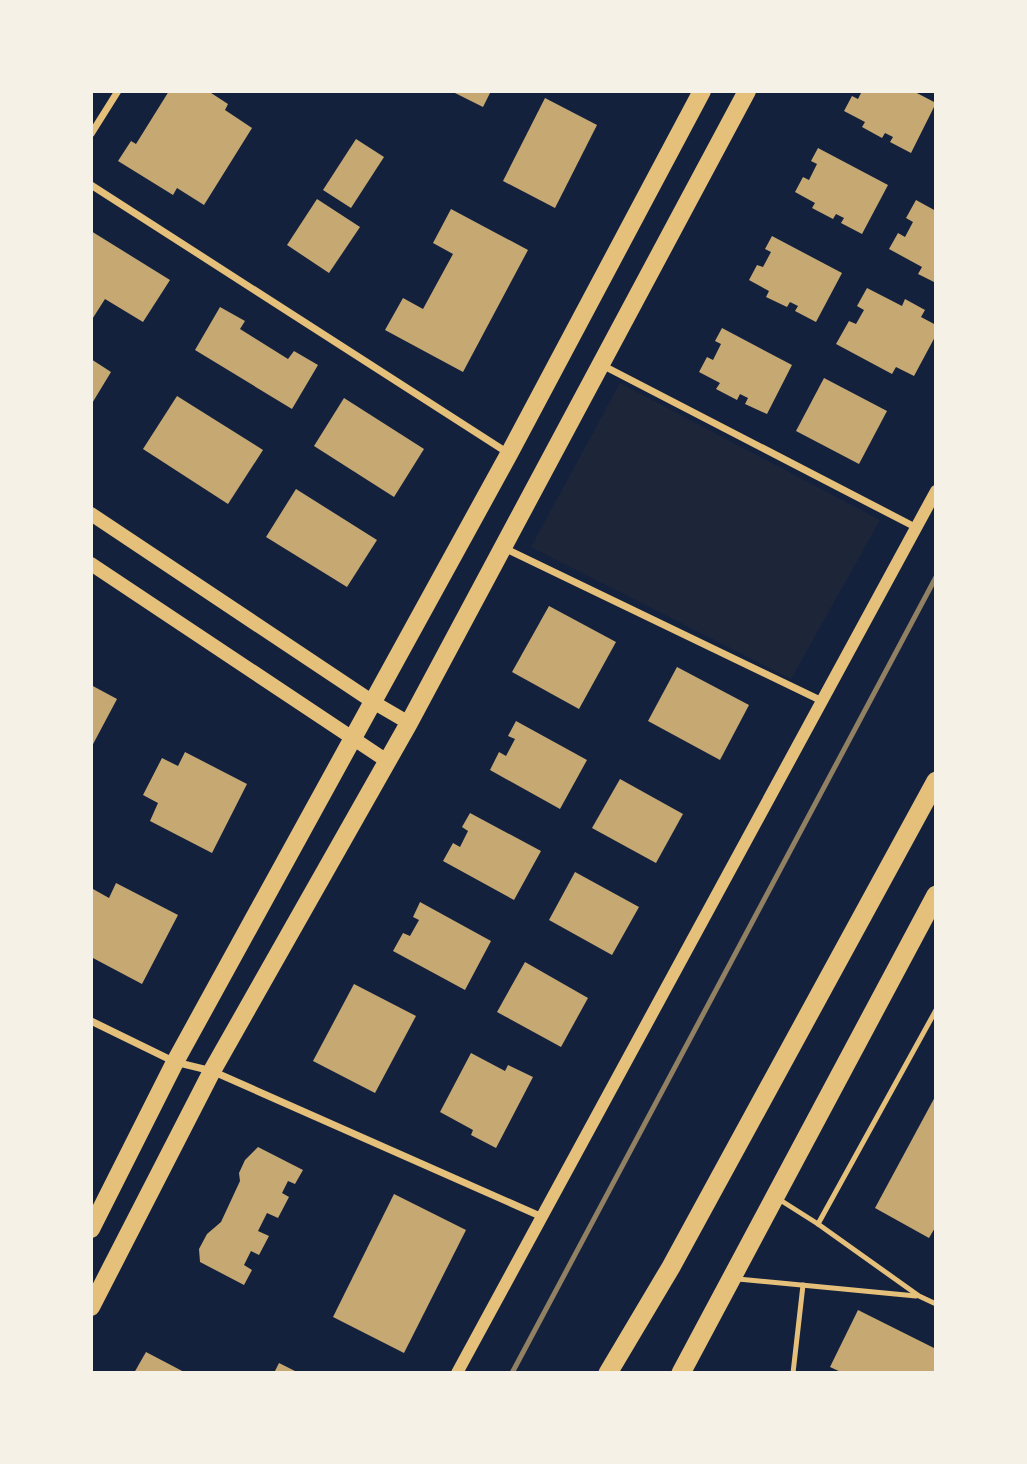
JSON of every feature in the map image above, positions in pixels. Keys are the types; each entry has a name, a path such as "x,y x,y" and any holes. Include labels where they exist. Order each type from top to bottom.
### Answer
{"highway":[{"path":"608,1373 671,1267 936,781"},
{"path":"681,1373 936,895"}],"main road":[{"path":"91,1229 175,1062 509,454 702,91"},
{"path":"91,1307 212,1071 409,723 747,91"},
{"path":"91,514 373,702 409,723"},
{"path":"91,564 387,761"}],"street":[{"path":"91,134 118,91"},
{"path":"91,185 509,454"},
{"path":"600,364 917,528"},
{"path":"457,1373 936,491"},
{"path":"502,547 822,701"},
{"path":"91,1021 175,1062 212,1071 540,1216"}],"lane":[{"path":"818,1224 936,1010"},
{"path":"774,1197 818,1224 919,1296 936,1304"},
{"path":"730,1278 919,1296"},
{"path":"793,1373 803,1284"}],"shaded area":[{"path":"620,383 880,520 791,679 531,547"}],"building":[{"path":"169,91 208,91 228,104 225,110 252,128 204,205 177,188 173,195 118,161 131,141 136,144"},
{"path":"451,91 491,91 483,107"},
{"path":"862,91 913,91 936,103 911,153 890,142 893,137 885,133 882,138 862,127 865,122 844,111 852,96 858,99"},
{"path":"545,98 597,125 555,208 503,181"},
{"path":"356,139 384,157 351,208 323,190"},
{"path":"818,148 888,185 862,234 841,223 844,218 836,214 833,219 812,208 815,203 795,192 803,177 809,180 817,164 811,161"},
{"path":"317,199 360,227 329,273 287,245"},
{"path":"916,200 936,211 936,283 918,274 922,267 889,249 898,233 905,237 913,222 906,218"},
{"path":"451,209 528,250 463,372 385,330 403,298 423,309 453,254 433,243"},
{"path":"91,231 170,280 143,322 105,299 91,321"},
{"path":"772,236 842,273 816,322 795,311 798,306 790,302 787,307 766,297 769,291 749,280 757,265 763,267 771,252 765,249"},
{"path":"867,288 902,306 905,299 925,310 921,317 936,325 936,335 914,376 896,367 892,374 836,344 849,321 856,324 864,310 857,306"},
{"path":"220,307 245,321 240,329 288,359 294,351 318,365 292,409 195,350"},
{"path":"722,328 792,365 767,414 745,404 748,398 740,394 737,400 716,389 720,383 699,372 707,357 713,360 721,344 715,341"},
{"path":"91,359 111,372 91,405"},
{"path":"824,378 887,411 859,464 796,431"},
{"path":"177,396 263,450 228,504 143,449"},
{"path":"344,398 424,449 394,497 314,446"},
{"path":"296,489 377,540 347,587 266,537"},
{"path":"549,606 616,642 579,709 512,672"},
{"path":"677,667 749,705 720,760 648,721"},
{"path":"91,685 117,699 91,748"},
{"path":"516,721 587,760 560,809 490,770 499,752 506,756 515,739 508,736"},
{"path":"185,752 247,784 212,853 150,821 158,803 143,795 162,758 178,766"},
{"path":"620,779 683,814 656,863 592,828"},
{"path":"470,813 541,851 514,900 443,861 453,843 460,847 468,831 462,827"},
{"path":"575,872 639,907 612,955 549,920"},
{"path":"116,883 178,915 142,984 91,957 91,893 93,889 109,898"},
{"path":"420,902 491,941 465,990 393,951 403,933 410,936 419,920 413,917"},
{"path":"525,962 588,998 561,1047 497,1012"},
{"path":"354,984 416,1016 375,1093 313,1061"},
{"path":"471,1053 505,1071 508,1065 533,1077 496,1148 471,1135 473,1130 440,1112"},
{"path":"936,1095 936,1226 929,1238 875,1208"},
{"path":"258,1147 303,1170 295,1184 288,1181 282,1193 289,1197 278,1218 267,1213 258,1231 269,1236 259,1255 251,1251 244,1265 252,1270 244,1285 200,1262 199,1249 207,1234 221,1222 240,1181 239,1173 245,1160"},
{"path":"394,1194 466,1230 404,1353 333,1317"},
{"path":"858,1310 936,1349 936,1373 843,1373 830,1367"},
{"path":"146,1352 186,1373 134,1373"},
{"path":"279,1363 299,1373 274,1373"}],"railway":[{"path":"512,1373 936,577"}]}
